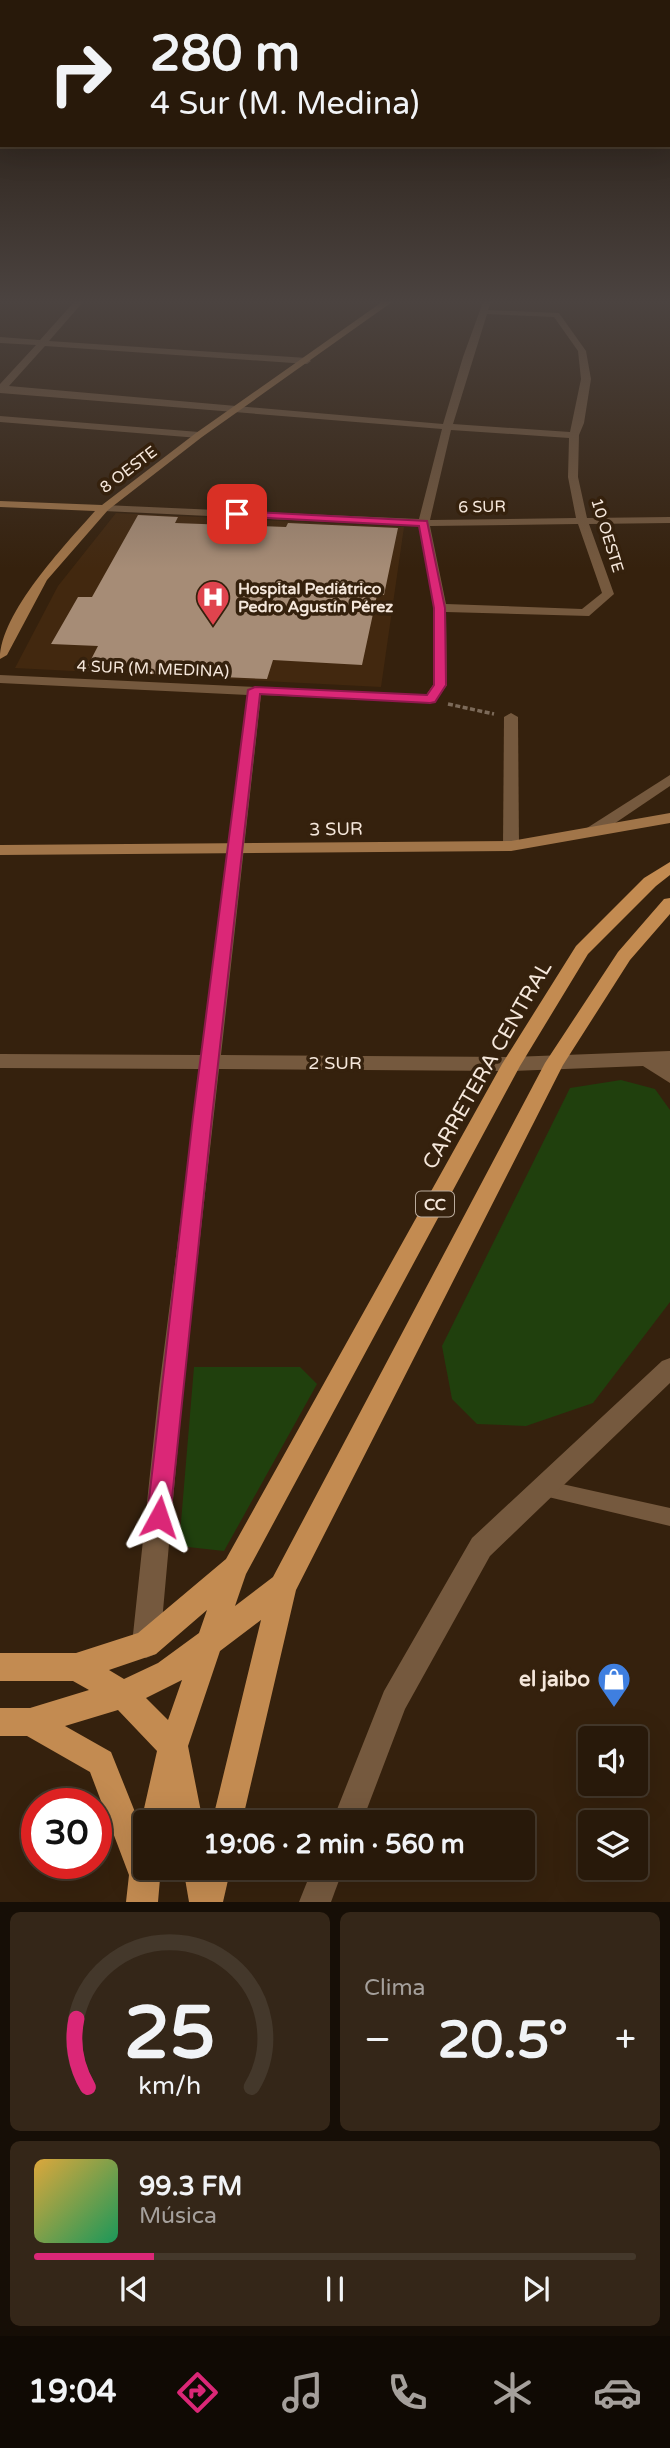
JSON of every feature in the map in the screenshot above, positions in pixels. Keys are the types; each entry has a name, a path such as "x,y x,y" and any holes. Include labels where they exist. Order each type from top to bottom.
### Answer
{"main road":[{"name":"8 OESTE","path":"0,655 41,579 104,508 199,435 264,391"},
{"name":"6 SUR","path":"0,504 104,508"},
{"name":"3 SUR","path":"0,850 511,846 670,818"},
{"name":"CARRETERA CENTRAL","path":"235,1568 512,1064 582,950 650,882 670,867"},
{"name":"CC","path":"230,1810 284,1587 555,1063 624,956 670,903"},
{"name":"CC","path":"159,1810 173,1746 235,1568"},
{"path":"0,1667 76,1667 146,1644 235,1568"},
{"path":"0,1722 30,1721 123,1694 168,1673 208,1646 284,1587"},
{"path":"76,1667 123,1694 173,1746 186,1810"},
{"path":"30,1721 101,1762 144,1881"},
{"path":"201,1880 206,1902"},
{"path":"206,1902 212,1880"}],"street":[{"path":"30,391 236,410 574,435"},
{"path":"430,699 440,685 440,608 424,523 457,391"},
{"name":"10 OESTE","path":"440,608 585,613 608,594 582,521 573,477 574,435 579,423 584,391"},
{"path":"0,419 199,435"},
{"name":"6 SUR","path":"104,508 424,523 670,520"},
{"name":"4 SUR (M. MEDINA)","path":"0,679 430,699"},
{"path":"146,1644 171,1389 255,690"},
{"path":"511,717 511,846"},
{"path":"593,831 670,779"},
{"name":"2 SUR","path":"0,1061 512,1064 650,1061 670,1058"},
{"path":"650,1061 670,1076"},
{"path":"351,1810 394,1701 481,1547 670,1368"},
{"path":"315,1902 324,1880"}],"lane":[{"path":"543,1488 670,1517"}],"path":[{"path":"430,699 511,717"}],"shaded area":[{"name":"Hospital Pediátrico Pedro Agustín Pérez","path":"116,513 404,527 381,687 15,668 58,586"}],"green space":[{"path":"621,1080 655,1089 670,1110 670,1302 593,1403 526,1426 477,1424 452,1399 442,1346 570,1088"},
{"path":"194,1367 300,1367 317,1384 224,1551 179,1546"}],"building":[{"name":"Hospital Pediátrico Pedro Agustín Pérez","path":"138,515 178,517 175,523 286,527 288,523 398,528 384,595 377,595 362,665 273,660 267,679 85,671 98,646 51,644 78,597 92,597"}],"place":[{"name":"Hospital Pediátrico Pedro Agustín Pérez","path":"213,627"},
{"name":"el jaibo","path":"614,1709"}],"route":[{"path":"159,1517 202,1117 255,690 430,699 440,685 440,608 424,523 237,514"}]}
